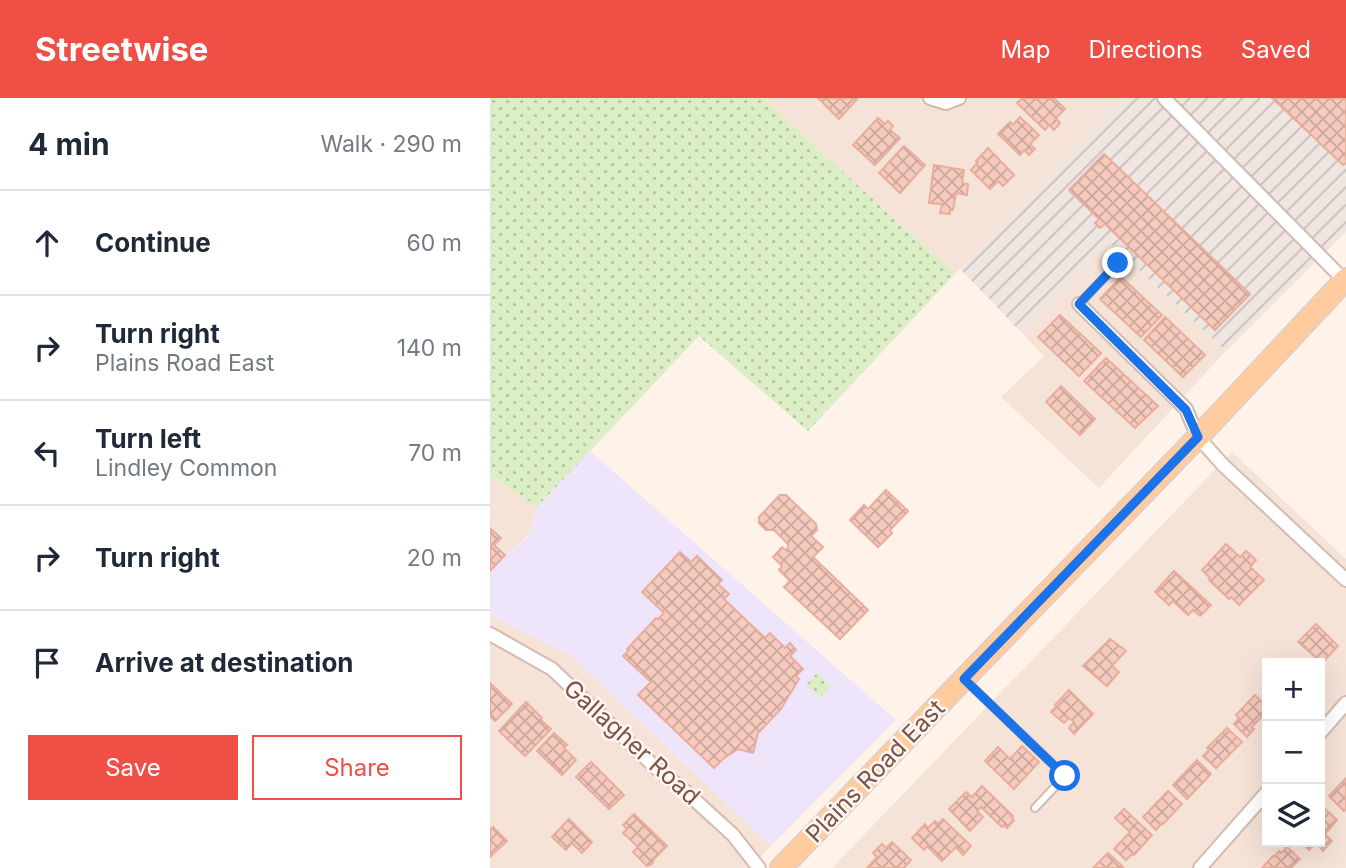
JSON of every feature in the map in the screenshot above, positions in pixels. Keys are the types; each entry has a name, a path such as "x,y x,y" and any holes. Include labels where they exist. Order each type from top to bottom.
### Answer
{"main road":[{"name":"Plains Road East","path":"781,868 1198,437 1345,280"}],"street":[{"path":"930,98 946,103 959,98"},
{"path":"1164,98 1345,280"},
{"path":"1079,304 1186,410 1198,437 1223,465 1346,580"},
{"name":"Gallagher Road","path":"490,634 552,669 656,768 733,835 759,868"},
{"path":"1325,727 1346,703"},
{"path":"1199,868 1262,798"}],"lane":[{"path":"1079,304 1118,263"},
{"path":"964,679 1065,776 1035,808"}],"shaded area":[{"path":"762,98 1124,98 955,274"},
{"path":"1124,98 1346,98 1346,232 1226,351 1108,241 1022,333 960,269"},
{"path":"1108,241 1226,351 1099,488 1001,397 1044,356 1022,333"},
{"path":"590,451 896,720 771,846 570,655 490,615 490,568 529,536 537,507"},
{"path":"1232,452 1346,559 1346,868 832,868"},
{"path":"494,477 537,507 529,535 490,568 490,480"},
{"path":"490,615 570,655 771,846 749,868 490,868"}],"green space":[{"path":"490,98 762,98 955,274 808,431 699,336 537,507 494,477 490,480"},
{"path":"817,673 831,686 820,698 806,685"}],"building":[{"path":"818,98 858,98 839,119"},
{"path":"1022,98 1054,98 1065,109 1056,118 1060,123 1054,130 1049,125 1045,130 1017,103"},
{"path":"1272,98 1346,98 1346,163 1343,165"},
{"path":"1020,117 1039,135 1030,144 1035,149 1029,155 1024,150 1020,155 998,134 1010,122 1013,125"},
{"path":"878,118 885,124 888,121 893,126 890,130 900,138 875,165 853,145"},
{"path":"904,146 925,165 900,193 879,173"},
{"path":"988,148 1014,175 1003,186 998,181 990,189 971,170"},
{"path":"1104,154 1250,294 1215,330 1105,224 1100,228 1095,223 1099,219 1069,190"},
{"path":"934,165 964,170 962,183 968,184 967,195 956,193 950,214 940,213 942,204 929,203"},
{"path":"1121,277 1162,315 1141,337 1100,299"},
{"path":"1060,315 1101,353 1079,376 1038,337"},
{"path":"1165,317 1205,355 1183,377 1144,340"},
{"path":"1106,358 1158,406 1135,428 1084,381"},
{"path":"1061,386 1095,419 1080,435 1046,402"},
{"path":"886,490 908,511 878,547 850,520 864,505 868,509"},
{"path":"780,495 786,495 816,524 817,530 811,536 823,547 813,557 868,610 840,639 784,587 790,581 779,570 782,566 773,557 782,547 787,551 788,544 774,530 766,530 759,523 759,517"},
{"path":"490,528 501,538 494,545 505,555 490,571"},
{"path":"1226,544 1240,557 1246,551 1256,560 1250,567 1264,580 1239,605 1231,597 1229,599 1202,570"},
{"path":"680,552 691,562 697,556 722,580 718,584 729,594 724,599 765,638 770,633 785,648 790,643 796,650 790,656 803,669 796,676 799,679 781,709 758,733 753,753 738,749 714,768 638,695 651,682 623,656 656,618 664,613 642,592"},
{"path":"1174,571 1211,605 1200,616 1193,610 1188,615 1173,601 1169,605 1155,592"},
{"path":"1316,624 1338,646 1325,660 1316,658 1298,642"},
{"path":"1110,639 1126,651 1112,666 1119,672 1107,686 1083,666"},
{"path":"490,683 512,704 495,721 490,716"},
{"path":"1069,690 1093,714 1074,734 1069,728 1074,722 1069,718 1064,723 1051,712"},
{"path":"1255,695 1262,702 1262,716 1247,737 1234,724 1239,718 1236,715"},
{"path":"526,702 551,729 525,756 499,731"},
{"path":"1227,728 1242,742 1216,768 1203,756 1209,750 1207,748"},
{"path":"554,733 567,745 564,748 576,760 562,775 537,751"},
{"path":"1022,746 1039,762 1014,789 985,761 998,747 1010,759"},
{"path":"1197,760 1211,774 1187,799 1173,785"},
{"path":"591,762 624,795 609,809 576,777"},
{"path":"1346,778 1346,809 1344,811 1329,796"},
{"path":"982,786 1013,816 1011,817 1014,820 1007,828 1004,825 1002,827 981,807 977,811 983,817 970,831 949,809 966,792 972,797"},
{"path":"1168,791 1182,804 1156,830 1143,817"},
{"path":"1124,809 1152,835 1126,860 1114,849 1130,832 1115,818"},
{"path":"1325,809 1337,820 1325,834"},
{"path":"634,814 667,846 652,864 647,866 633,852 638,847 623,833 627,829 623,825"},
{"path":"569,819 592,842 582,853 572,843 566,850 552,837"},
{"path":"943,819 971,846 963,855 956,847 942,861 927,846 924,850 912,838 925,824 928,828 935,821 938,824"},
{"path":"493,827 507,841 490,857 490,830"},
{"path":"1325,834 1332,841 1323,851 1320,847 1325,847"},
{"path":"892,842 911,860 904,868 867,868 877,857 873,853 882,844 886,848"},
{"path":"1287,847 1300,859 1291,868 1262,868 1279,851 1281,853"},
{"path":"1108,853 1123,867 1093,868"}],"route":[{"path":"1065,776 964,679 1198,437 1186,410 1079,304 1118,263"}]}
